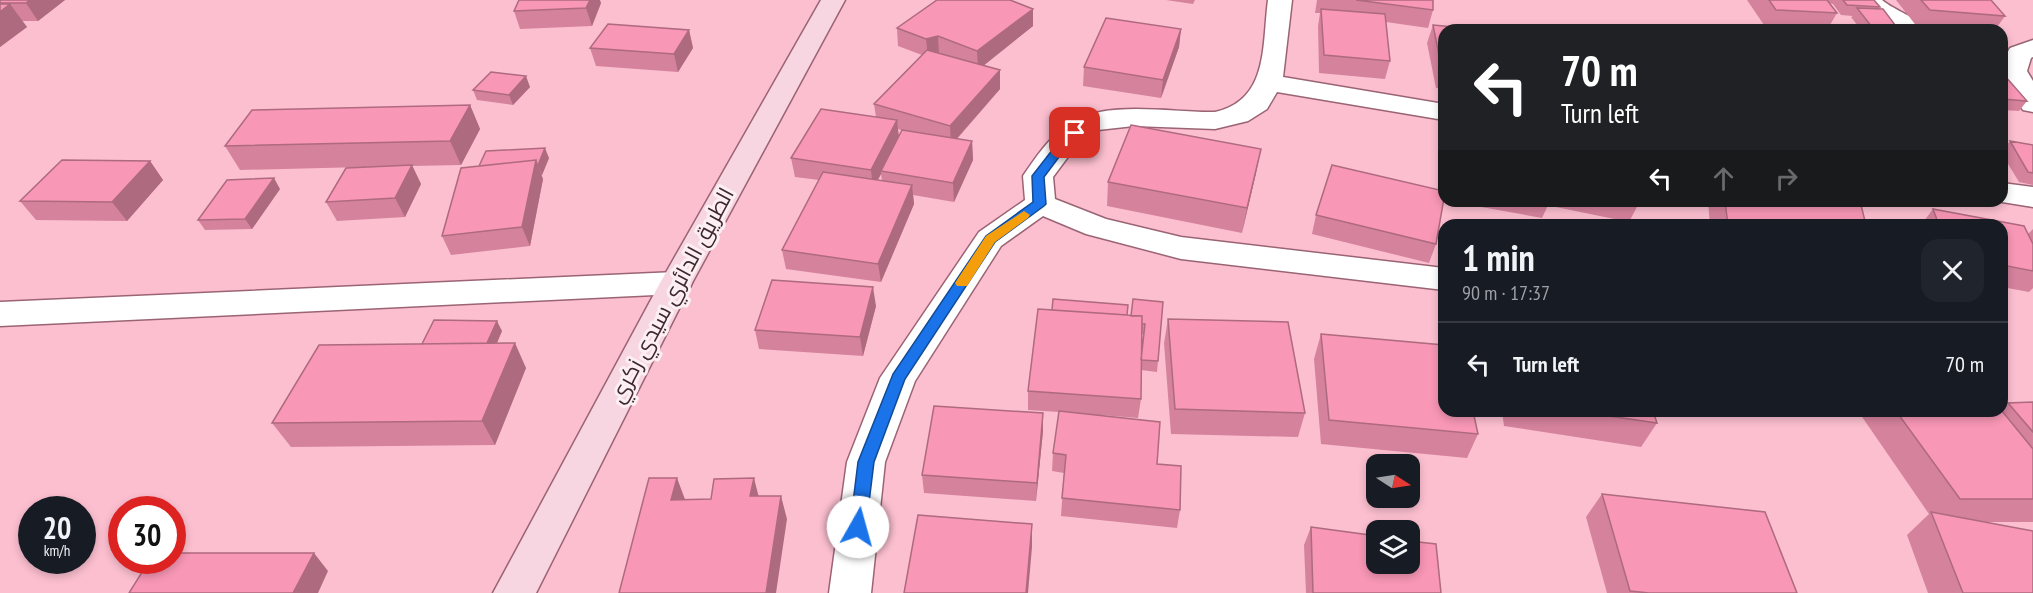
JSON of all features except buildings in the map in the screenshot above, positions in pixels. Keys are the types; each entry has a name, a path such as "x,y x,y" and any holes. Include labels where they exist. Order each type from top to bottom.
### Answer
{"street":[{"name":"الطريق الدائري سيدي زكري","path":"514,593 676,282 833,0"},
{"path":"1040,204 1038,176 1064,142 1086,125 1104,118 1206,121 1233,117 1256,105 1269,83 1280,0"},
{"path":"1868,0 1883,14 1901,24"},
{"path":"2033,48 2019,53 2008,69 2033,104"},
{"path":"1269,83 1438,111"},
{"path":"2008,194 2033,197"},
{"path":"1040,204 1097,227 1181,248 1438,278"},
{"path":"850,593 866,462 898,378 990,239 1040,204"},
{"path":"0,314 676,282"}],"slow traffic":[{"path":"962,283 990,239 1024,215"}],"route":[{"path":"858,527 866,462 898,378 990,239 1040,204 1038,176 1064,142 1075,133"}]}
